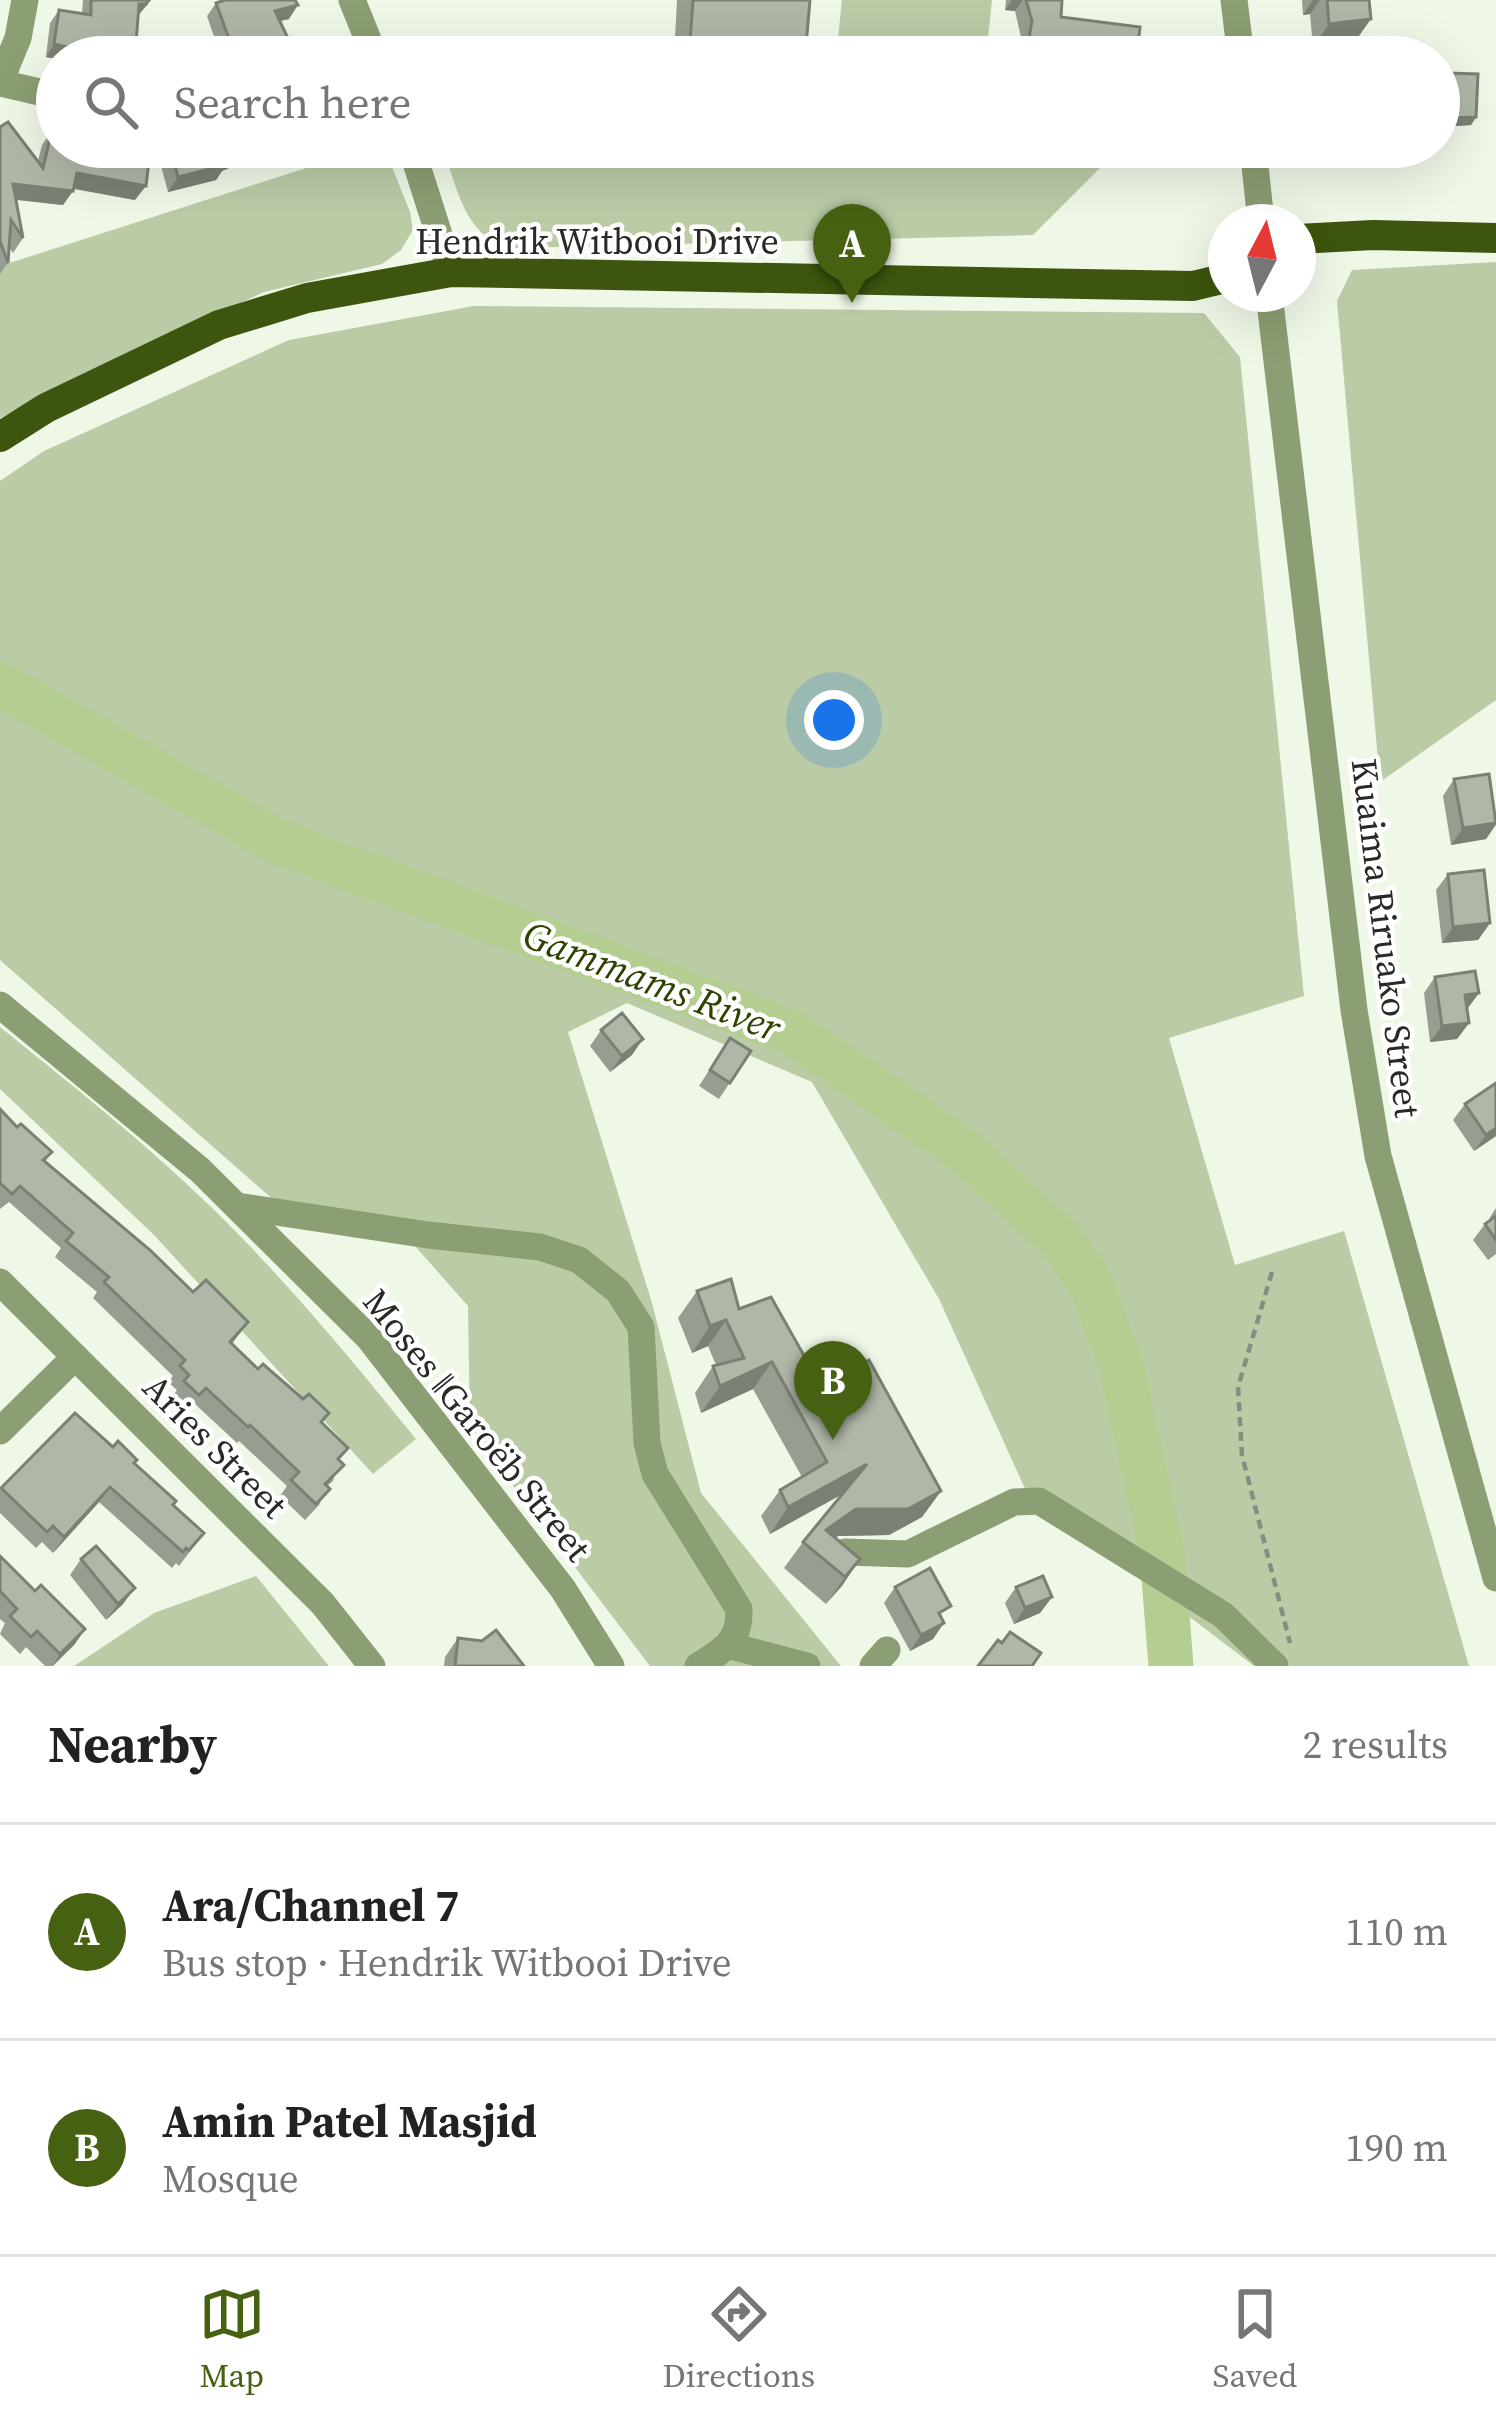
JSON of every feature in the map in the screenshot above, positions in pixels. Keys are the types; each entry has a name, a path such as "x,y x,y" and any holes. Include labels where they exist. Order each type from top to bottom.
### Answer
{"main road":[{"path":"1316,238 1496,238"},
{"name":"Hendrik Witbooi Drive","path":"0,437 46,408 219,325 308,298 451,272 1193,286 1208,282"}],"street":[{"path":"25,0 18,38 0,82 36,91"},
{"path":"352,0 367,36"},
{"path":"1234,0 1238,36"},
{"path":"418,168 451,272"},
{"path":"1255,168 1259,204"},
{"name":"Kuaima Riruako Street","path":"1271,312 1354,1010 1374,1136 1496,1578"},
{"name":"Moses ǁGaroëb Street","path":"0,1005 200,1170 369,1338 563,1589 611,1666"},
{"path":"237,1206 540,1247 579,1260 618,1291 641,1327 647,1443 655,1474 740,1609 740,1628 731,1646 698,1666"},
{"name":"Aries Street","path":"0,1282 322,1604 372,1666"},
{"path":"0,1431 75,1357"},
{"path":"845,1552 908,1555 1014,1502 1039,1501 1283,1655"},
{"path":"731,1646 807,1666"}],"path":[{"path":"1272,1272 1238,1387 1243,1455 1283,1655"}],"green space":[{"path":"842,0 992,0 988,36 838,36"},
{"path":"306,168 392,168 413,230 401,250 382,264 264,292 0,418 0,266"},
{"path":"449,168 1100,168 1033,235 513,248 483,234 459,195"},
{"path":"1496,262 1496,700 1380,782 1337,301 1352,270"},
{"path":"474,306 1204,313 1240,357 1304,996 1169,1038 1235,1265 1344,1231 1469,1666 1254,1666 1027,1493 939,1299 812,1082 627,1003 568,1032 652,1303 701,1493 841,1666 650,1666 470,1429 468,1306 407,1237 292,1216 0,960 0,481 44,451 289,340"},
{"path":"0,1027 214,1210 310,1312 416,1439 373,1474 154,1235 0,1089"},
{"path":"256,1576 329,1666 74,1666 154,1613"}],"building":[{"path":"91,0 147,0 139,4 137,36 55,36 59,10 91,15"},
{"path":"295,0 298,5 275,11 287,36 228,36 216,3"},
{"path":"693,0 810,0 807,36 690,36"},
{"path":"1026,0 1062,0 1061,17 1140,27 1139,36 1029,36 1032,21"},
{"path":"1327,0 1369,0 1371,19 1329,24"},
{"path":"1460,73 1478,74 1476,117 1460,118"},
{"path":"8,122 36,159 36,168 148,168 146,186 77,173 73,191 13,184 23,238 11,220 8,263 0,241 0,127"},
{"path":"176,168 214,168 178,177"},
{"path":"1489,774 1496,823 1463,828 1454,779"},
{"path":"1484,870 1490,923 1453,927 1448,874"},
{"path":"1475,971 1479,993 1465,995 1469,1023 1442,1026 1435,977"},
{"path":"622,1013 643,1039 622,1056 601,1030"},
{"path":"730,1038 751,1051 730,1083 710,1070"},
{"path":"1496,1083 1496,1128 1486,1135 1465,1104"},
{"path":"0,1109 52,1152 43,1160 193,1292 206,1280 248,1322 230,1342 258,1369 263,1364 303,1399 309,1394 329,1413 321,1422 348,1448 338,1459 344,1465 325,1484 330,1489 316,1504 291,1480 299,1472 250,1425 206,1388 199,1395 184,1381 189,1375 180,1366 185,1360 104,1282 109,1277 66,1241 73,1233 20,1186 12,1194 0,1183"},
{"path":"1496,1216 1496,1240 1485,1224"},
{"path":"731,1279 739,1309 771,1297 811,1368 823,1362 832,1380 869,1360 941,1491 908,1509 856,1509 826,1530 860,1559 845,1577 803,1542 867,1464 788,1507 780,1490 827,1462 772,1362 720,1386 713,1366 744,1358 726,1320 710,1326 697,1291"},
{"path":"75,1413 113,1447 118,1441 204,1533 189,1550 183,1552 110,1487 64,1537 53,1526 47,1532 1,1488"},
{"path":"96,1546 135,1588 118,1604 81,1559"},
{"path":"0,1556 35,1591 41,1585 85,1629 60,1654 37,1631 31,1637 10,1616 17,1609 0,1591"},
{"path":"930,1568 951,1606 939,1613 944,1623 921,1635 895,1587"},
{"path":"1043,1576 1052,1597 1025,1608 1016,1587"},
{"path":"496,1630 524,1666 455,1666 458,1638 482,1641"},
{"path":"1010,1632 1041,1653 1032,1666 978,1666 998,1640 1002,1643"}],"waterway":[{"name":"Gammams River","path":"0,684 276,841 790,1031 963,1150 1061,1240 1089,1280 1120,1361 1162,1552 1171,1666"}],"place":[{"name":"Ara/Channel 7","path":"852,303"},
{"name":"Amin Patel Masjid","path":"833,1440"}]}
